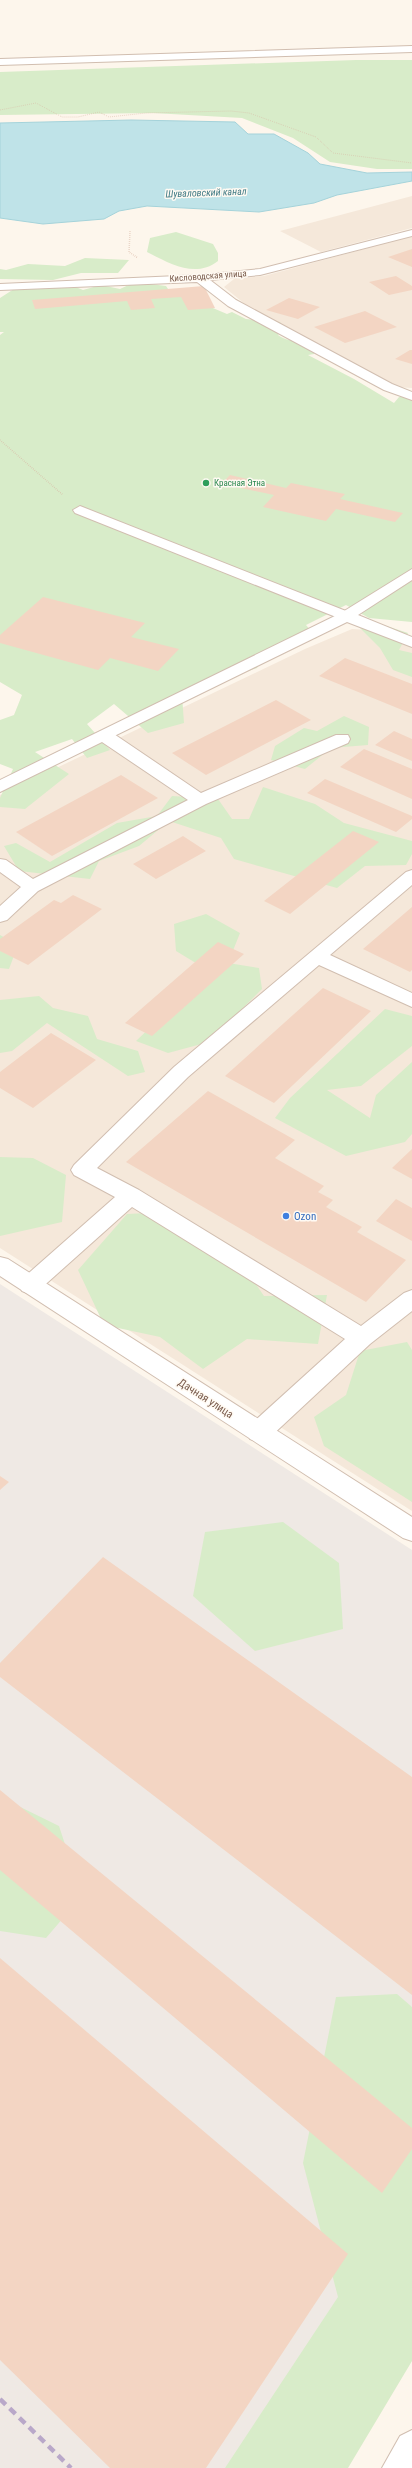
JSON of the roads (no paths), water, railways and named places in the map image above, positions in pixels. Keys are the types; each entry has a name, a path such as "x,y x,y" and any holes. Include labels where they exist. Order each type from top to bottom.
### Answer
{"street":[{"path":"0,62 412,48"},
{"name":"Кисловодская улица","path":"0,287 200,278 260,272 412,233"},
{"path":"200,278 232,303 388,387 412,396"},
{"path":"80,510 412,642"},
{"path":"0,787 346,616 412,573"},
{"path":"105,736 200,800"},
{"path":"0,916 32,887 200,800 342,739"},
{"path":"0,864 32,887"},
{"path":"362,1338 131,1196 82,1170 181,1072 412,876"},
{"path":"316,956 412,1001"},
{"path":"30,1285 131,1196"},
{"name":"Дачная улица","path":"0,1265 412,1530"},
{"path":"259,1432 362,1338 412,1299"},
{"path":"400,2468 412,2448"}],"water":[{"name":"Шуваловский канал","path":"131,120 235,122 248,134 274,134 308,153 320,164 367,173 412,172 412,181 337,195 314,203 259,212 147,206 119,211 104,219 43,224 0,218 0,123"}],"railway":[{"path":"0,2399 71,2468"}],"place":[{"name":"Красная Этна","path":"206,483"},
{"name":"Ozon","path":"286,1216"}]}
